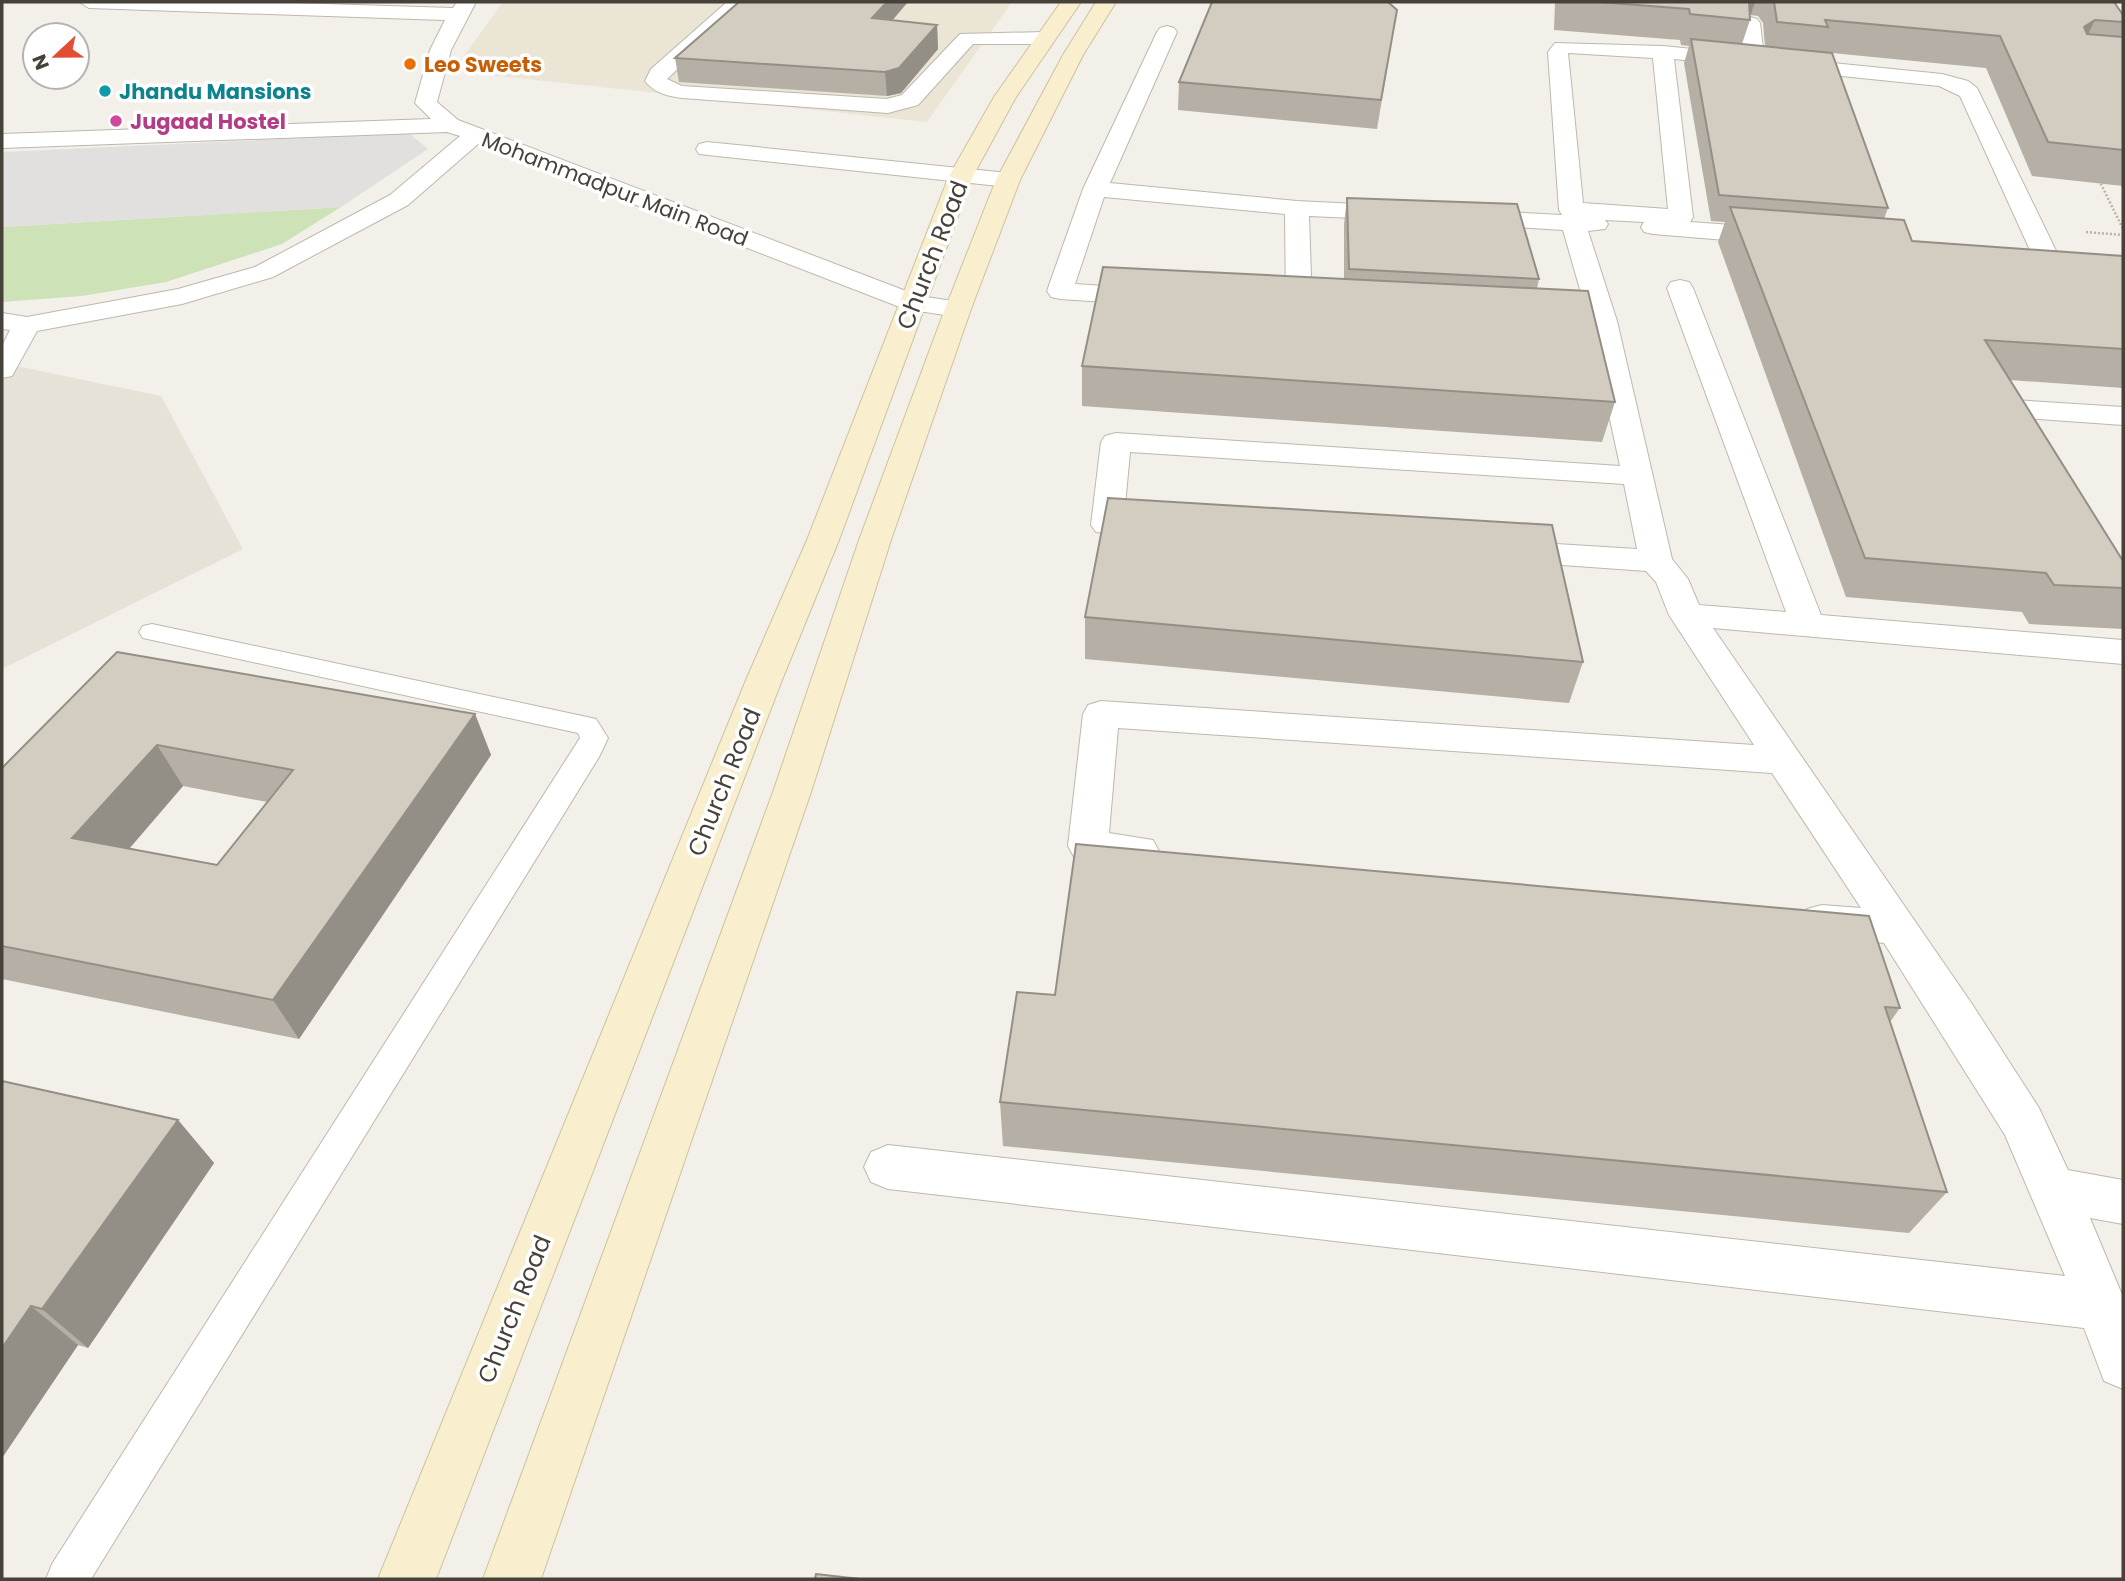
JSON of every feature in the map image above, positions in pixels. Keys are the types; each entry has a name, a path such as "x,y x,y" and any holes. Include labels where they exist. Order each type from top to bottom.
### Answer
{"street":[{"path":"89,2 462,8"},
{"name":"Church Road","path":"407,1579 764,680 824,540 961,176 1005,97 1071,2"},
{"name":"Church Road","path":"512,1579 792,792 875,540 958,309 1008,180 1073,55 1107,2"},
{"path":"736,4 658,73 656,81 670,90 682,92 888,106 909,100 967,38 1044,38"},
{"name":"Mohammadpur Main Road","path":"462,8 433,67 426,103 450,125 914,303 958,309"},
{"path":"1750,23 1754,61"},
{"path":"1167,32 1096,189 1060,291 1179,299"},
{"path":"1662,52 1681,217 1591,220 1571,210 1558,49 1580,47 1662,52 1942,80 1965,88 2047,260"},
{"path":"1836,69 1845,94"},
{"path":"2,141 450,125"},
{"path":"2,370 15,323 182,296 264,272 398,200 475,135"},
{"path":"707,149 1008,180"},
{"path":"1096,189 1297,208 1421,214"},
{"path":"1297,208 1285,305 1325,307"},
{"path":"1448,216 1591,220 1803,238"},
{"path":"1591,220 1591,320 1638,477 1657,561 1671,579 1686,615 2024,1123 2123,1363"},
{"path":"2020,257 2073,261"},
{"path":"1680,288 1808,626"},
{"path":"2038,470 2010,423 2007,413 2010,411 2123,416"},
{"path":"1162,528 1107,525 1116,442 1638,477"},
{"path":"1480,549 1657,561"},
{"path":"1686,615 2123,652"},
{"path":"1172,855 1088,846 1101,714 1782,760"},
{"path":"1782,917 1896,928"},
{"path":"888,1167 2100,1305"},
{"path":"2053,1189 2123,1202"}],"lane":[{"path":"67,1579 589,750 594,738 587,726 152,632"}],"path":[{"path":"2094,169 2123,229"}],"shaded area":[{"path":"503,2 1012,2 927,122 453,71"},
{"path":"409,133 428,149 341,207 2,227 2,152"},
{"path":"2,363 161,396 243,549 2,669"}],"green space":[{"path":"341,207 282,244 166,282 82,296 2,302 2,227"}],"building":[{"path":"739,2 887,2 872,18 937,25 899,68 885,72 675,58"},
{"path":"1212,2 1388,2 1397,10 1381,100 1179,82"},
{"path":"1598,2 1749,2 1750,20 1690,14 1689,9"},
{"path":"1774,2 2114,2 2123,15 2123,22 2095,20 2084,27 2087,34 2123,37 2123,150 2048,142 2000,36 1825,20 1828,27 1777,22"},
{"path":"1691,39 1832,53 1888,208 1719,195"},
{"path":"1347,198 1517,204 1539,279 1349,269"},
{"path":"1730,207 1904,220 1912,241 2123,256 2123,349 1985,340 2123,561 2123,588 2054,585 2046,573 1865,558"},
{"path":"1103,267 1588,291 1615,402 1082,366"},
{"path":"1108,498 1552,525 1583,662 1085,617"},
{"path":"117,652 475,714 273,1000 2,946 2,768","holes":["157,745 293,770 217,865 72,838"]},
{"path":"1076,844 1869,916 1900,1008 1885,1007 1947,1192 1000,1102 1017,992 1055,995"},
{"path":"2,1081 178,1120 42,1309 31,1306 2,1348"},
{"path":"816,1574 860,1579 815,1579"}],"place":[{"name":"Leo Sweets","path":"410,64"},
{"name":"Jhandu Mansions","path":"105,91"},
{"name":"Jugaad Hostel","path":"116,121"}]}
